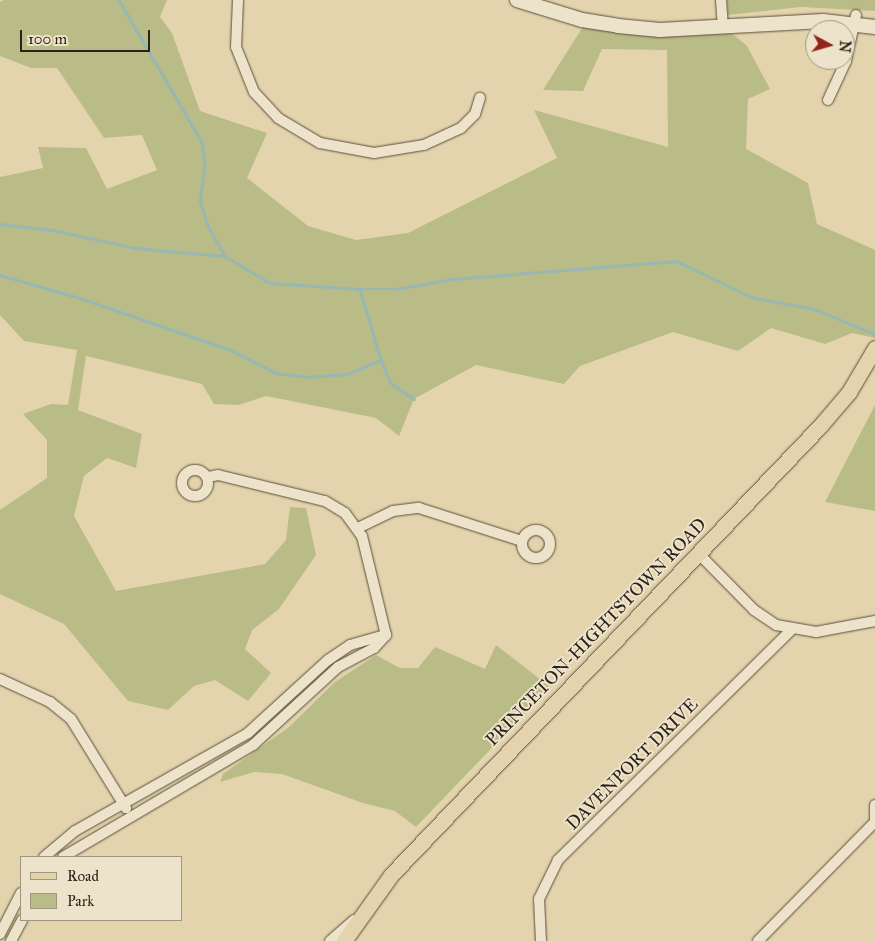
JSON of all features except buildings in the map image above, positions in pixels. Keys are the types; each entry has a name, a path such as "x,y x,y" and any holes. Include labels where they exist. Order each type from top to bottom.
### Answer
{"main road":[{"name":"PRINCETON-HIGHTSTOWN ROAD","path":"344,941 362,912 391,875 826,420 849,392 875,348"}],"street":[{"path":"238,0 236,47 247,79 278,118 320,143 374,153 424,145 461,128 475,114 480,98"},
{"path":"517,0 582,20 618,26 660,30 723,22"},
{"path":"542,0 580,11 656,22 856,20 875,18"},
{"path":"721,0 723,22"},
{"path":"856,20 875,28"},
{"path":"828,100 846,61 856,20"},
{"path":"208,478 218,475 325,501 345,512 358,528 386,634"},
{"path":"358,528 393,511 419,508 522,541"},
{"path":"698,554 754,610 791,630 816,632 875,621"},
{"name":"DAVENPORT DRIVE","path":"541,941 538,926 539,899 549,872 558,860 791,630"},
{"path":"45,856 75,831 248,733 328,660 350,645 368,637 386,634"},
{"path":"65,856 130,815 253,745 338,667 374,648 386,634"},
{"path":"0,679 50,702 71,719 130,815"},
{"path":"758,941 875,821 875,805"},
{"path":"0,934 20,895"},
{"path":"330,941 362,912"},
{"path":"11,941 21,921"}],"green space":[{"path":"4,0 167,0 160,17 172,33 200,111 267,133 247,178 308,226 356,240 408,233 557,158 534,110 668,147 667,50 602,49 583,91 543,90 584,25 728,30 747,46 770,89 748,99 746,149 808,183 817,224 875,250 875,338 852,333 825,344 771,328 738,351 673,332 580,366 564,384 476,365 414,399 399,436 376,418 266,396 239,405 214,404 202,384 86,356 78,410 142,434 136,468 107,458 84,476 74,516 116,591 265,564 286,540 290,507 306,508 316,555 279,609 252,630 245,649 271,673 248,701 215,680 194,686 168,710 128,701 64,624 0,594 0,510 47,478 47,440 23,414 51,404 68,405 77,350 24,341 0,315 0,177 43,168 38,147 86,148 107,189 157,170 142,135 104,138 57,68 31,68 0,56 0,2"},
{"path":"727,0 875,0 875,11 801,7 728,15"},
{"path":"875,405 875,511 825,502"},
{"path":"496,645 550,687 416,827 395,811 363,803 282,774 254,772 220,782 223,774 289,727 335,682 376,655 400,668 418,668 435,647 485,669"}],"waterway":[{"path":"119,0 202,142 205,163 200,201 209,228 225,256"},
{"path":"0,224 53,230 135,248 225,256 270,283 360,289 396,289 453,279 677,261 751,297 814,309 875,334"},
{"path":"0,275 80,298 231,350 276,373 307,377 348,374 381,360"},
{"path":"360,289 381,360 391,383 414,399"}]}
